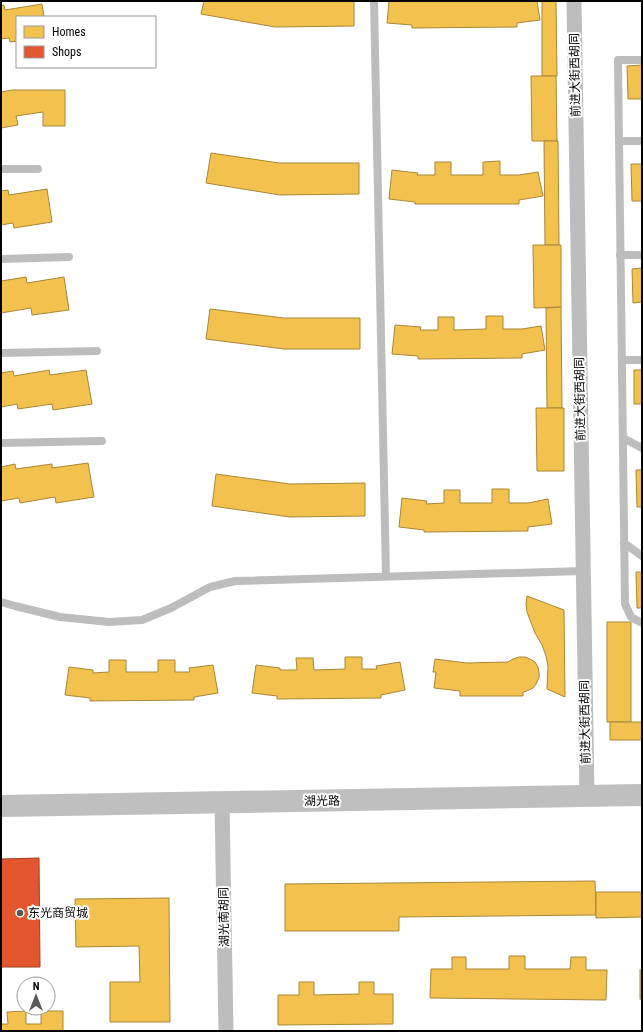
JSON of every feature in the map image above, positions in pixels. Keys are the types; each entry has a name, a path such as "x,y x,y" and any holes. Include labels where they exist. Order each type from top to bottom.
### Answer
{"street":[{"name":"前进大街西胡同","path":"574,1 587,796"},
{"name":"湖光路","path":"1,806 642,795"},
{"name":"湖光南胡同","path":"222,803 226,1031"}],"lane":[{"path":"374,1 386,576"},
{"path":"642,60 618,60 625,604 631,617 642,623"},
{"path":"618,142 642,141"},
{"path":"1,169 38,168"},
{"path":"620,255 642,255"},
{"path":"1,259 69,257"},
{"path":"1,352 98,351"},
{"path":"622,360 642,360"},
{"path":"623,438 642,448"},
{"path":"1,443 102,441"},
{"path":"624,544 642,556"},
{"path":"1,602 60,616 109,622 142,620 171,608 210,587 235,581 583,571"}],"building: Homes":[{"path":"204,1 354,1 354,26 275,27 201,14"},
{"path":"389,1 537,1 540,20 517,23 517,27 412,28 412,25 387,23"},
{"path":"542,1 556,1 557,76 542,76"},
{"path":"42,4 44,16 16,16 16,41 10,42 9,38 1,39 1,6 4,5 5,10"},
{"path":"642,65 642,99 628,99 627,66"},
{"path":"531,76 556,76 557,141 532,141"},
{"path":"12,90 65,90 65,126 43,126 43,112 16,116 18,125 1,128 1,92"},
{"path":"544,141 558,141 559,245 545,245"},
{"path":"211,153 279,163 359,163 359,194 280,195 206,183"},
{"path":"500,161 500,175 519,175 538,172 543,196 519,200 519,204 415,204 415,202 389,199 392,170 418,173 417,175 435,175 435,162 451,162 451,175 483,175 483,162"},
{"path":"631,164 642,164 642,201 632,201"},
{"path":"47,189 52,222 14,228 13,223 1,225 1,191 8,190 9,195"},
{"path":"533,245 561,245 561,307 534,308"},
{"path":"642,268 642,302 633,303 632,269"},
{"path":"26,277 27,283 64,277 69,310 32,315 31,308 1,313 1,281"},
{"path":"561,307 562,408 547,408 546,308"},
{"path":"210,309 284,318 360,318 360,349 284,349 206,339"},
{"path":"486,316 503,316 503,329 522,329 541,326 545,350 522,354 522,358 418,359 418,356 392,354 395,325 421,327 420,330 438,330 438,317 454,317 454,330 486,329"},
{"path":"49,370 50,375 86,370 92,404 53,410 52,404 18,409 17,404 1,407 1,373 13,371 14,376"},
{"path":"634,370 642,370 642,404 634,404"},
{"path":"536,408 564,408 564,471 537,471"},
{"path":"88,463 94,497 56,503 55,497 20,503 19,498 1,501 1,467 15,464 16,469 52,464 52,468"},
{"path":"636,470 642,470 642,507 637,507"},
{"path":"216,474 290,484 365,483 365,516 290,517 212,506"},
{"path":"492,489 509,489 509,503 528,503 548,499 552,524 528,527 528,531 424,532 424,530 399,527 402,498 427,501 426,504 444,503 444,490 460,490 460,503 492,503"},
{"path":"636,572 642,572 642,608 637,608"},
{"path":"527,596 564,610 565,697 547,689 548,666 546,656 527,612"},
{"path":"607,622 631,622 631,722 607,722"},
{"path":"345,657 362,657 362,669 377,669 376,666 400,662 405,690 381,695 381,698 277,699 277,696 252,693 256,665 280,668 280,670 297,670 296,658 313,658 314,670 345,669"},
{"path":"519,657 525,657 535,662 539,673 539,678 536,684 533,688 523,692 523,696 460,696 460,691 434,688 436,672 433,672 435,659 467,663 508,662"},
{"path":"109,660 126,660 126,672 158,672 158,660 175,660 175,672 190,672 189,668 213,665 218,693 194,697 194,700 90,701 90,698 65,695 69,667 93,670 93,673 109,672"},
{"path":"610,722 642,722 642,740 610,740"},
{"path":"595,881 596,915 399,917 399,931 285,931 285,884"},
{"path":"596,892 642,892 642,917 596,918"},
{"path":"169,898 170,1022 110,1022 110,982 140,982 139,946 76,947 75,899"},
{"path":"509,956 525,956 525,969 570,969 571,957 586,957 586,970 607,970 606,1000 430,998 431,969 452,969 452,957 466,957 466,969 509,969"},
{"path":"640,970 642,970 642,999 640,999"},
{"path":"299,982 314,982 314,995 359,994 359,982 374,982 374,994 393,994 393,1024 278,1025 278,995 299,995"},
{"path":"56,1011 63,1011 63,1031 1,1031 1,1024 8,1024 7,1012 16,1012 16,1016 26,1016 26,1024 41,1024 41,1016 56,1016"}],"building: Shops":[{"name":"东光商贸城","path":"39,858 40,967 1,967 1,859"}],"place":[{"name":"东光商贸城","path":"20,913"}]}
